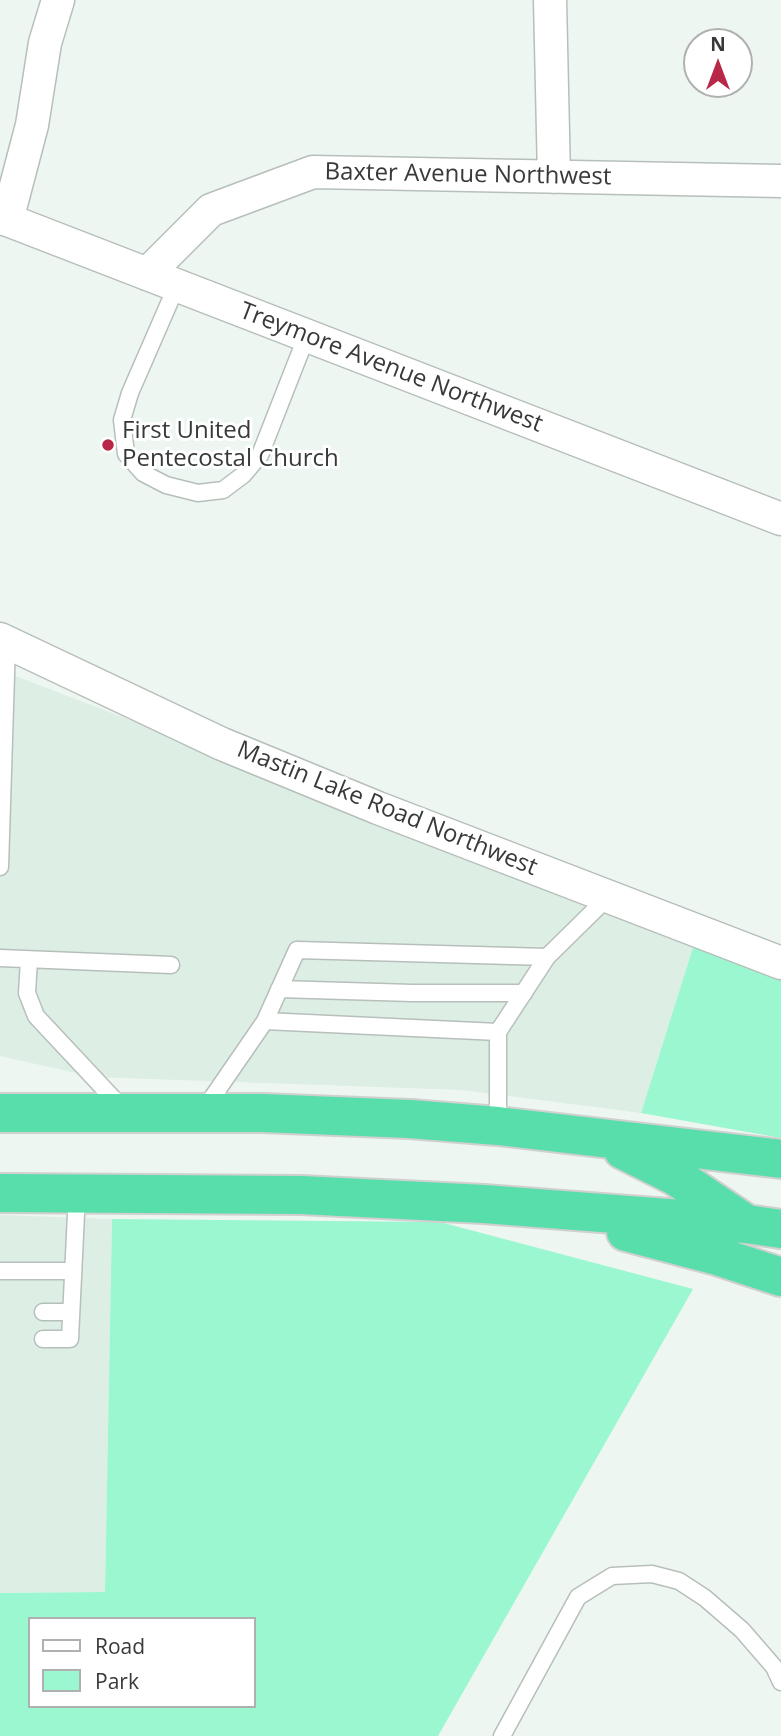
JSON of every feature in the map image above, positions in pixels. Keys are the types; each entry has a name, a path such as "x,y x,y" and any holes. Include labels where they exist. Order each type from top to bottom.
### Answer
{"highway":[{"path":"0,1113 262,1113 411,1119 498,1126 781,1158"},
{"path":"590,1136 636,1155 764,1226 781,1248"},
{"path":"0,1193 300,1195 484,1204 764,1226"},
{"path":"484,1204 610,1228 718,1256 781,1277"}],"street":[{"path":"4,219 32,125 45,43 58,0"},
{"path":"550,0 554,177"},
{"name":"Baxter Avenue Northwest","path":"147,274 211,210 313,173 781,181"},
{"name":"Treymore Avenue Northwest","path":"4,219 781,519"},
{"name":"Mastin Lake Road Northwest","path":"4,641 222,744 378,808 781,963"}],"lane":[{"path":"177,285 130,393 122,420 126,454 143,473 166,485 198,493 223,490 243,475 260,455 307,335"},
{"path":"0,867 4,641"},
{"path":"498,1126 498,1032 547,957 609,896"},
{"path":"202,1113 265,1021 297,950 547,957"},
{"path":"0,958 171,965"},
{"path":"30,960 27,993 36,1016 127,1113"},
{"path":"279,989 524,993"},
{"path":"265,1021 498,1032"},
{"path":"43,1339 70,1339 77,1193"},
{"path":"0,1271 73,1271"},
{"path":"43,1312 71,1312"},
{"path":"502,1736 578,1597 612,1576 652,1574 679,1581 705,1598 742,1630 774,1667 781,1682"}],"shaded area":[{"path":"0,670 696,938 641,1113 462,1090 94,1077 0,1056"},
{"path":"0,1215 112,1219 105,1592 0,1593"}],"green space":[{"path":"696,938 781,971 781,1138 641,1113"},
{"path":"112,1219 440,1222 693,1289 438,1736 0,1736 0,1593 105,1592"}],"place":[{"name":"First United Pentecostal Church","path":"108,445"}]}
